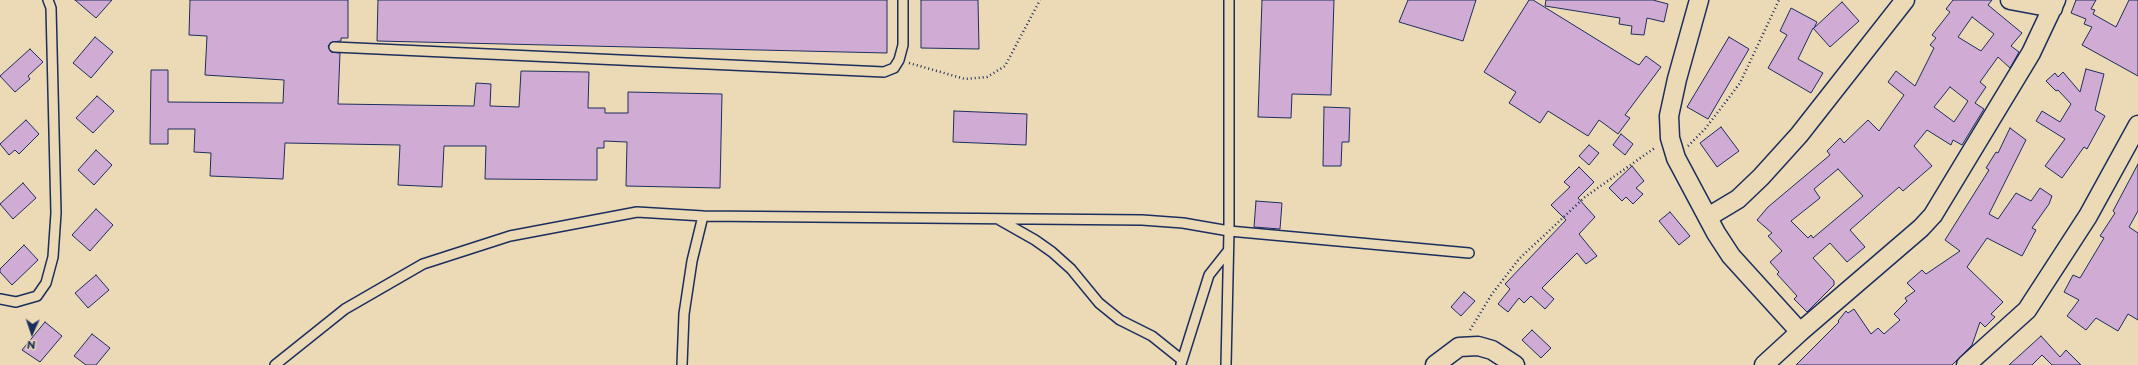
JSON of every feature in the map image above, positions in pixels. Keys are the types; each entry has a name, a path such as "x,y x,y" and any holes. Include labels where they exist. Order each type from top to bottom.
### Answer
{"street":[{"path":"1699,0 1676,79 1669,116 1670,138 1676,158 1716,233 1731,256 1800,332"},
{"path":"1708,217 1738,199 1761,177 1799,135 1905,0"},
{"path":"1764,365 1921,228 1933,215 2031,53 2054,4 2010,0"},
{"path":"1966,365 2031,304 2088,216 2138,125"},
{"path":"1435,365 1459,347 1478,346 1492,350 1515,365"}],"lane":[{"path":"0,299 16,302 37,296 46,283 53,257 56,213 51,8 48,0"},
{"path":"334,47 884,72 894,68 899,60 903,45 903,0"},
{"path":"1226,365 1229,231 1229,0"},
{"path":"275,365 345,308 423,264 510,236 637,212 703,216 1142,220 1183,223 1229,231 1469,253"},
{"path":"682,365 684,314 692,261 703,216"},
{"path":"996,218 1035,240 1052,252 1071,269 1099,304 1120,320 1152,336 1182,362 1209,275 1228,251"}],"path":[{"path":"899,60 965,78 987,77 1005,66 1040,0"},
{"path":"1676,158 1705,129 1740,83 1779,0"},
{"path":"1459,347 1492,294 1519,259 1585,197 1670,138"}],"building":[{"path":"75,0 112,0 96,18"},
{"path":"190,0 348,0 348,38 341,38 341,41 332,42 328,46 331,52 340,53 338,104 474,106 476,83 491,84 490,106 519,107 521,71 589,72 588,108 605,108 605,113 628,113 628,92 722,94 720,188 626,186 627,142 604,141 604,148 597,148 597,180 485,179 486,146 444,146 442,187 398,185 400,145 285,143 283,179 210,176 211,153 194,152 195,129 168,129 168,144 150,144 151,70 168,70 168,102 283,103 284,80 205,75 207,36 189,35"},
{"path":"378,0 887,0 887,53 377,41"},
{"path":"921,0 978,0 979,49 921,48"},
{"path":"1262,0 1334,0 1331,95 1292,94 1291,118 1258,117"},
{"path":"1408,0 1476,0 1463,41 1399,22"},
{"path":"1529,0 1533,0 1635,63 1639,65 1646,56 1661,67 1625,115 1630,118 1618,134 1599,120 1588,136 1548,111 1540,123 1509,103 1516,92 1484,72"},
{"path":"1546,0 1653,0 1668,4 1664,22 1647,18 1644,35 1631,34 1632,26 1619,24 1620,18 1545,6"},
{"path":"1953,0 1992,0 1988,5 2022,33 2011,46 2019,52 2010,68 1998,57 1980,82 1986,87 1975,103 1984,109 1962,145 1953,140 1951,145 1927,130 1914,146 1932,166 1903,191 1899,187 1850,230 1865,247 1847,262 1830,243 1813,258 1834,281 1834,285 1807,312 1794,299 1797,296 1777,274 1779,272 1770,262 1782,251 1768,236 1772,233 1757,220 1768,207 1830,155 1827,151 1840,138 1844,143 1868,120 1879,131 1904,95 1888,82 1896,71 1915,86 1934,48 1930,45 1936,38 1932,35 1950,12 1946,9","holes":["1972,17 1994,34 1981,51 1958,37","1950,87 1968,101 1954,122 1934,107","1838,169 1863,196 1813,238 1811,235 1808,238 1791,221 1820,198 1814,189"]},
{"path":"2076,0 2096,0 2091,9 2095,10 2093,14 2116,27 2129,0 2138,0 2138,76 2082,45 2092,27 2084,24 2086,19 2071,13"},
{"path":"1842,2 1859,21 1830,47 1813,28 1798,59 1823,73 1811,93 1768,68 1787,35 1780,31 1791,8 1817,22 1814,28"},
{"path":"95,37 113,52 91,78 73,63"},
{"path":"1729,37 1749,49 1708,119 1687,107"},
{"path":"30,49 43,62 28,76 30,79 15,92 0,76"},
{"path":"2086,69 2104,74 2095,110 2105,116 2087,149 2084,147 2062,178 2045,166 2065,139 2036,121 2042,111 2060,122 2071,104 2058,90 2056,91 2046,81 2055,73 2058,77 2063,72 2080,92"},
{"path":"97,96 114,111 93,133 76,118"},
{"path":"1324,107 1350,108 1349,142 1342,142 1341,166 1323,166"},
{"path":"954,111 1027,114 1026,145 953,142"},
{"path":"26,120 39,134 19,154 15,150 9,155 0,144"},
{"path":"1721,127 1739,151 1717,167 1700,143"},
{"path":"2010,128 2026,140 1989,214 1998,219 2016,193 2031,201 2040,188 2052,196 2049,204 2032,228 2036,230 2022,256 1987,238 1967,267 2003,302 1991,314 1995,317 1985,327 1980,322 1972,345 1952,365 1796,365 1839,322 1838,321 1846,311 1848,313 1854,309 1871,334 1878,328 1884,334 1900,320 1894,314 1907,301 1905,298 1915,291 1907,283 1922,270 1926,274 1960,251 1945,240 1989,170 1986,168 1996,152 1998,153"},
{"path":"1621,134 1633,144 1625,155 1613,145"},
{"path":"1589,145 1599,153 1589,165 1579,156"},
{"path":"96,150 112,165 94,185 78,170"},
{"path":"2138,164 2138,211 2129,227 2138,233 2138,320 2128,314 2118,331 2096,318 2086,330 2067,316 2079,300 2064,292 2073,275 2080,278 2104,238 2100,236 2115,213 2113,211"},
{"path":"1632,166 1644,181 1636,188 1643,194 1633,204 1626,197 1622,201 1609,188"},
{"path":"1579,167 1594,182 1578,198 1595,217 1579,234 1597,256 1586,264 1577,253 1542,288 1554,299 1545,309 1531,296 1524,303 1519,298 1508,312 1498,304 1510,289 1505,284 1566,220 1551,205 1570,187 1564,182"},
{"path":"23,183 36,198 13,219 0,204"},
{"path":"1256,201 1282,203 1280,229 1254,227"},
{"path":"96,209 113,225 90,251 72,235"},
{"path":"1670,212 1690,236 1679,245 1659,221"},
{"path":"24,245 38,260 12,285 0,272 0,269"},
{"path":"96,275 109,290 88,308 75,293"},
{"path":"1464,292 1475,301 1461,316 1451,307"},
{"path":"45,322 62,336 40,362 22,350"},
{"path":"1532,330 1551,348 1541,358 1522,340"},
{"path":"92,334 110,348 96,365 86,365 74,356"},
{"path":"2041,336 2060,357 2066,350 2081,365 2052,365 2042,355 2032,365 2009,365"}]}
